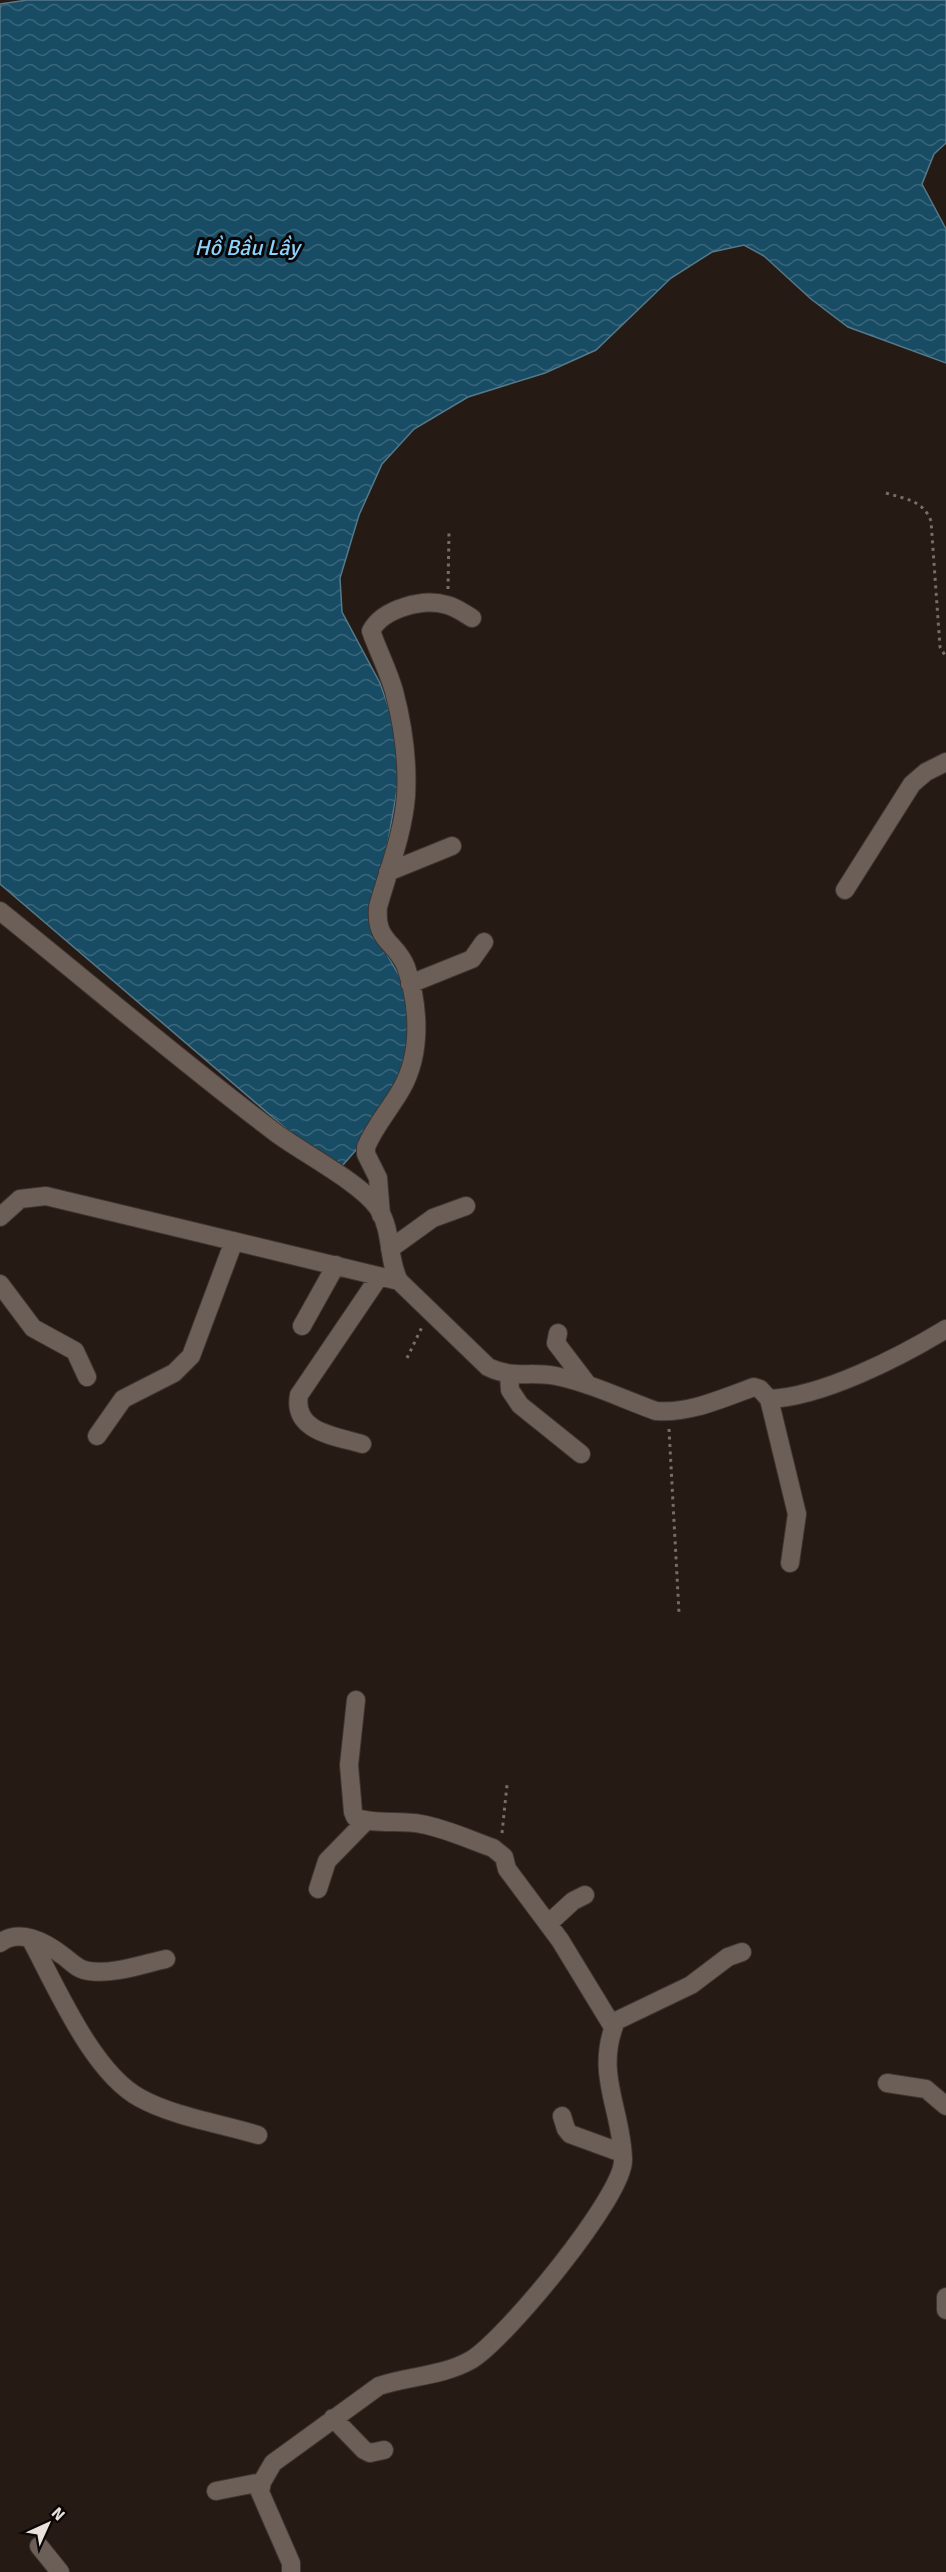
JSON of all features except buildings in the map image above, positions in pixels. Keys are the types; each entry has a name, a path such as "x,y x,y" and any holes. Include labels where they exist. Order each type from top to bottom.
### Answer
{"street":[{"path":"381,1215 378,1178 366,1154 366,1147 402,1089 413,1061 417,1037 410,984 405,966 384,938 377,920 378,907 404,807 406,768 403,731 393,689 371,631 381,618 413,605 447,605 472,618"},
{"path":"845,890 912,784 926,772 946,762"},
{"path":"388,872 452,846"},
{"path":"0,911 277,1133 364,1193 387,1225 392,1267 399,1281 488,1367 501,1374 540,1373 588,1385 647,1407 668,1412 688,1409 754,1387 760,1389 769,1399 797,1514 790,1563"},
{"path":"410,984 472,959 484,942"},
{"path":"0,1217 20,1199 46,1196 399,1281"},
{"path":"390,1248 426,1222 466,1206"},
{"path":"97,1436 123,1399 174,1373 191,1356 234,1241"},
{"path":"302,1326 336,1265"},
{"path":"363,1444 315,1430 301,1418 297,1403 299,1395 379,1277"},
{"path":"0,1284 33,1328 75,1351 87,1377"},
{"path":"769,1399 807,1392 844,1380 946,1329"},
{"path":"558,1333 556,1343 588,1385"},
{"path":"509,1374 510,1390 520,1405 581,1454"},
{"path":"356,1700 349,1765 352,1812 355,1817 364,1821 380,1820 422,1824 500,1852 507,1869 549,1923 613,2027"},
{"path":"318,1889 327,1861 364,1821"},
{"path":"549,1923 573,1901 585,1895"},
{"path":"0,1943 8,1937 19,1935 30,1938 46,1944 78,1969 88,1971 102,1972 166,1959"},
{"path":"30,1938 94,2054 122,2086 155,2105 258,2135"},
{"path":"291,2572 291,2563 260,2492 262,2482 273,2463 380,2386 443,2371 469,2362 485,2350 534,2300 611,2193 623,2163 608,2085 608,2055 616,2021 691,1985 728,1957 742,1953"},
{"path":"887,2083 926,2089 946,2106"},
{"path":"562,2116 570,2134 622,2152"},
{"path":"946,2296 946,2310"},
{"path":"333,2418 364,2450 370,2453 384,2450"},
{"path":"216,2491 262,2482"},
{"path":"39,2546 60,2572"}],"path":[{"path":"886,493 914,500 928,513 931,521 940,647 946,657"},
{"path":"447,605 449,533"},
{"path":"407,1358 430,1311"},
{"path":"668,1412 680,1613"},
{"path":"500,1852 507,1785"}],"water":[{"name":"Hồ Bầu Lầy","path":"27,0 946,0 946,143 934,154 922,184 946,229 946,363 848,327 811,299 764,256 744,245 712,252 671,278 596,350 545,373 468,397 414,429 382,464 359,515 340,578 342,612 380,683 393,720 399,779 380,887 385,951 405,986 410,1062 363,1142 342,1166 304,1144 0,884 0,4"}]}
